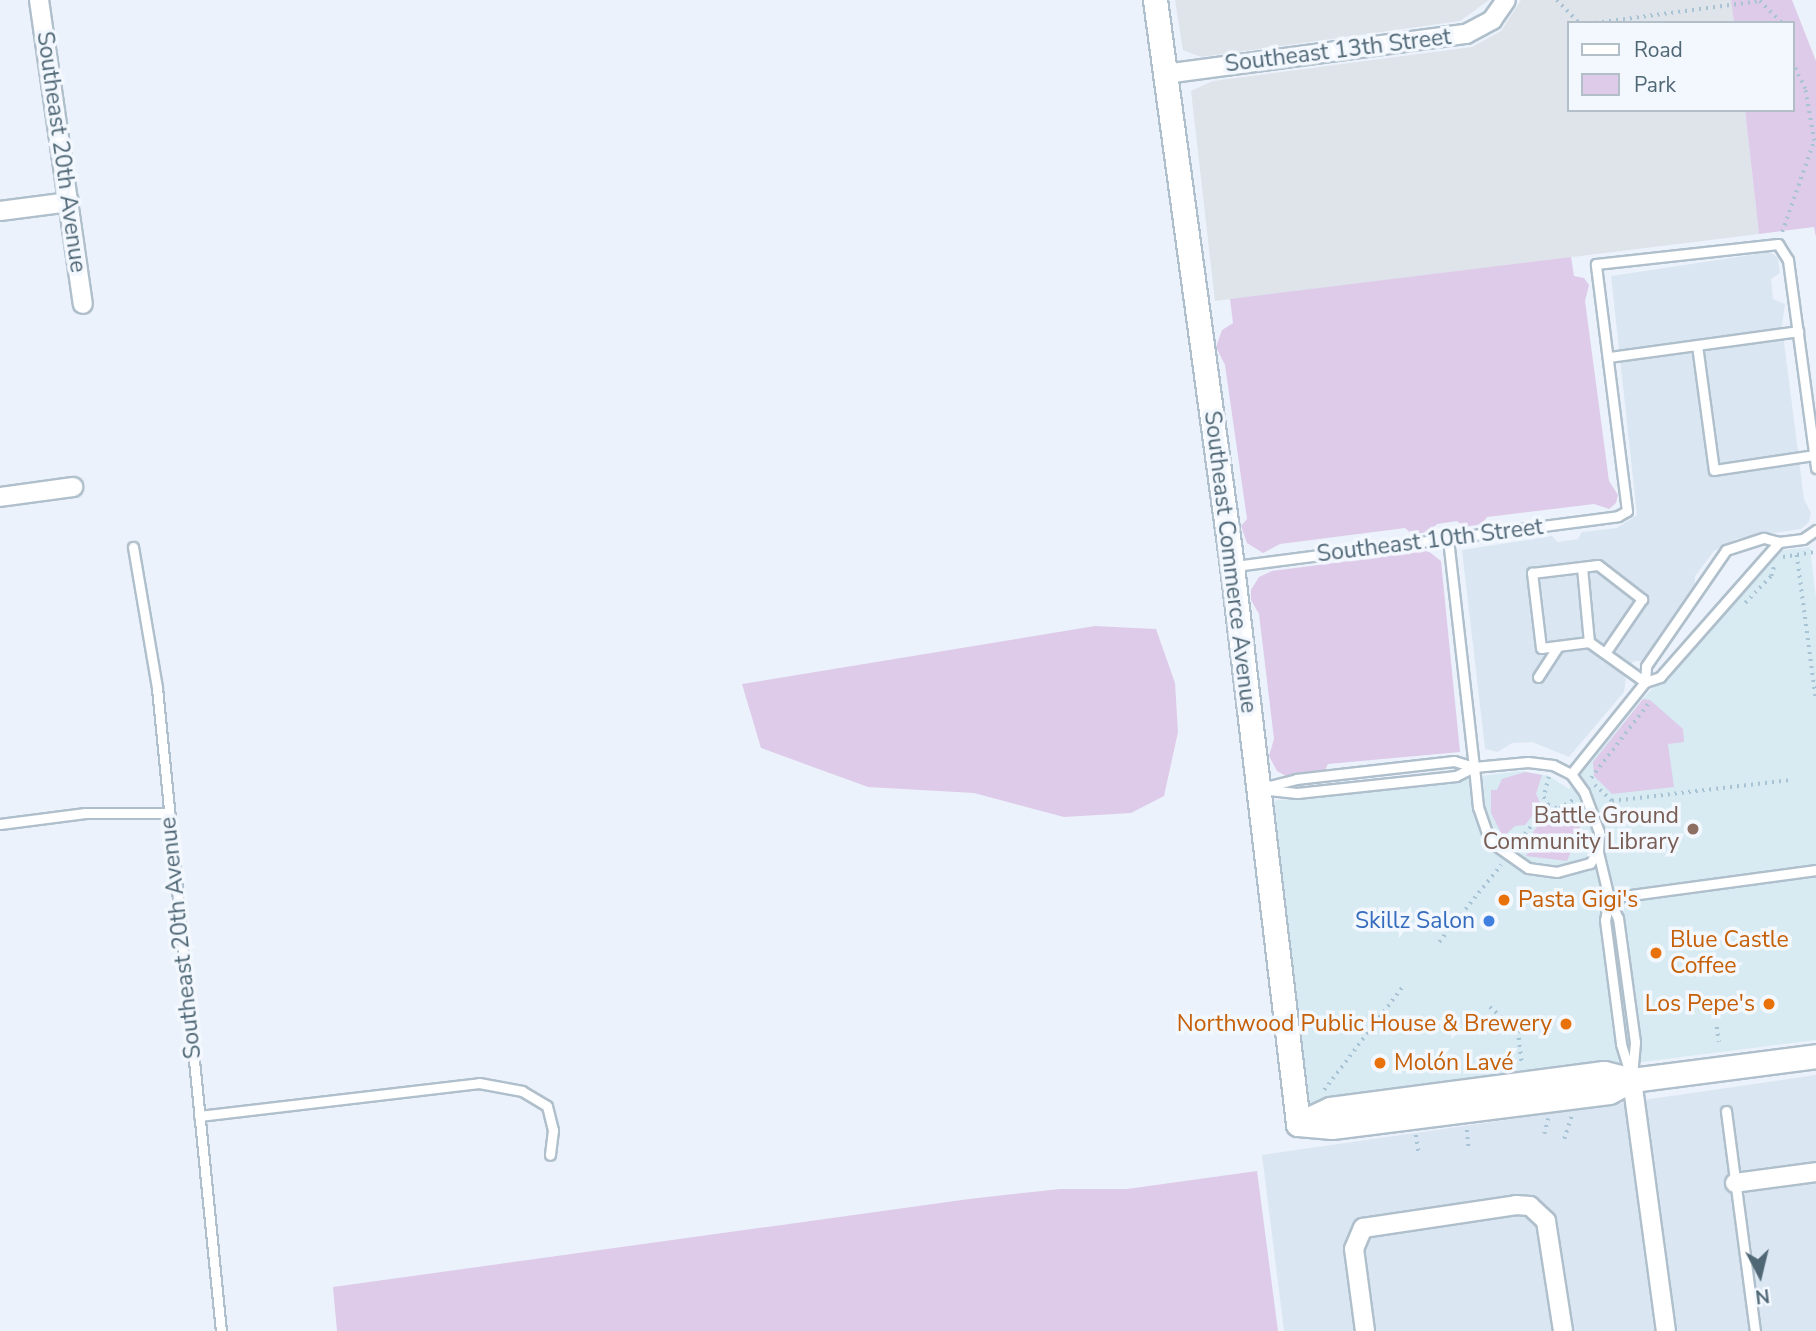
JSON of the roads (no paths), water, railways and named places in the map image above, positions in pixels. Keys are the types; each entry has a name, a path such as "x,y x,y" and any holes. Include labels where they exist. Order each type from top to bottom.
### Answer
{"street":[{"name":"Southeast 20th Avenue","path":"39,0 83,304"},
{"name":"Southeast Commerce Avenue","path":"1156,0 1232,566 1298,1124 1343,1107 1604,1073 1632,1080"},
{"name":"Southeast 13th Street","path":"1165,74 1466,34 1486,24 1504,4"},
{"path":"0,211 69,202"},
{"path":"0,497 73,487"},
{"path":"1666,1331 1632,1080 1816,1056"},
{"path":"1735,1183 1816,1172"},
{"path":"1365,1331 1354,1249 1358,1232 1378,1222 1516,1205 1541,1212 1551,1239 1563,1331"}],"lane":[{"path":"1798,331 1609,358 1597,264 1778,244 1788,260 1798,331 1816,468"},
{"path":"1696,345 1714,470 1814,455"},
{"name":"Southeast 10th Street","path":"1232,566 1618,516 1627,511 1609,358"},
{"path":"1645,682 1646,666 1726,550 1764,538 1779,542 1803,539 1816,530"},
{"path":"1448,539 1482,823 1508,856 1528,868 1557,872 1577,869 1598,852"},
{"path":"1571,774 1645,682 1660,677 1779,542"},
{"name":"Southeast 20th Avenue","path":"133,547 157,688 221,1331"},
{"path":"1605,653 1642,600 1598,565 1532,573 1541,648 1589,642 1645,682"},
{"path":"1582,567 1589,642"},
{"path":"1538,677 1558,646"},
{"path":"1259,789 1296,779 1442,763 1474,767 1528,762 1553,765 1571,774 1592,807 1599,832 1598,852 1609,898 1618,918 1635,1042 1632,1080"},
{"path":"1259,789 1297,793 1456,776 1474,767"},
{"path":"0,824 85,813 168,813"},
{"path":"1609,898 1816,870"},
{"path":"1609,898 1605,920 1621,1044 1632,1080"},
{"path":"199,1116 479,1083 522,1091 547,1106 553,1130 550,1155"},
{"path":"1726,1111 1755,1331"}],"place":[{"name":"Battle Ground Community Library","path":"1693,829"},
{"name":"Pasta Gigi's","path":"1504,900"},
{"name":"Skillz Salon","path":"1489,921"},
{"name":"Blue Castle Coffee","path":"1656,953"},
{"name":"Los Pepe's","path":"1769,1004"},
{"name":"Northwood Public House & Brewery","path":"1566,1024"},
{"name":"Molón Lavé","path":"1380,1063"}]}
